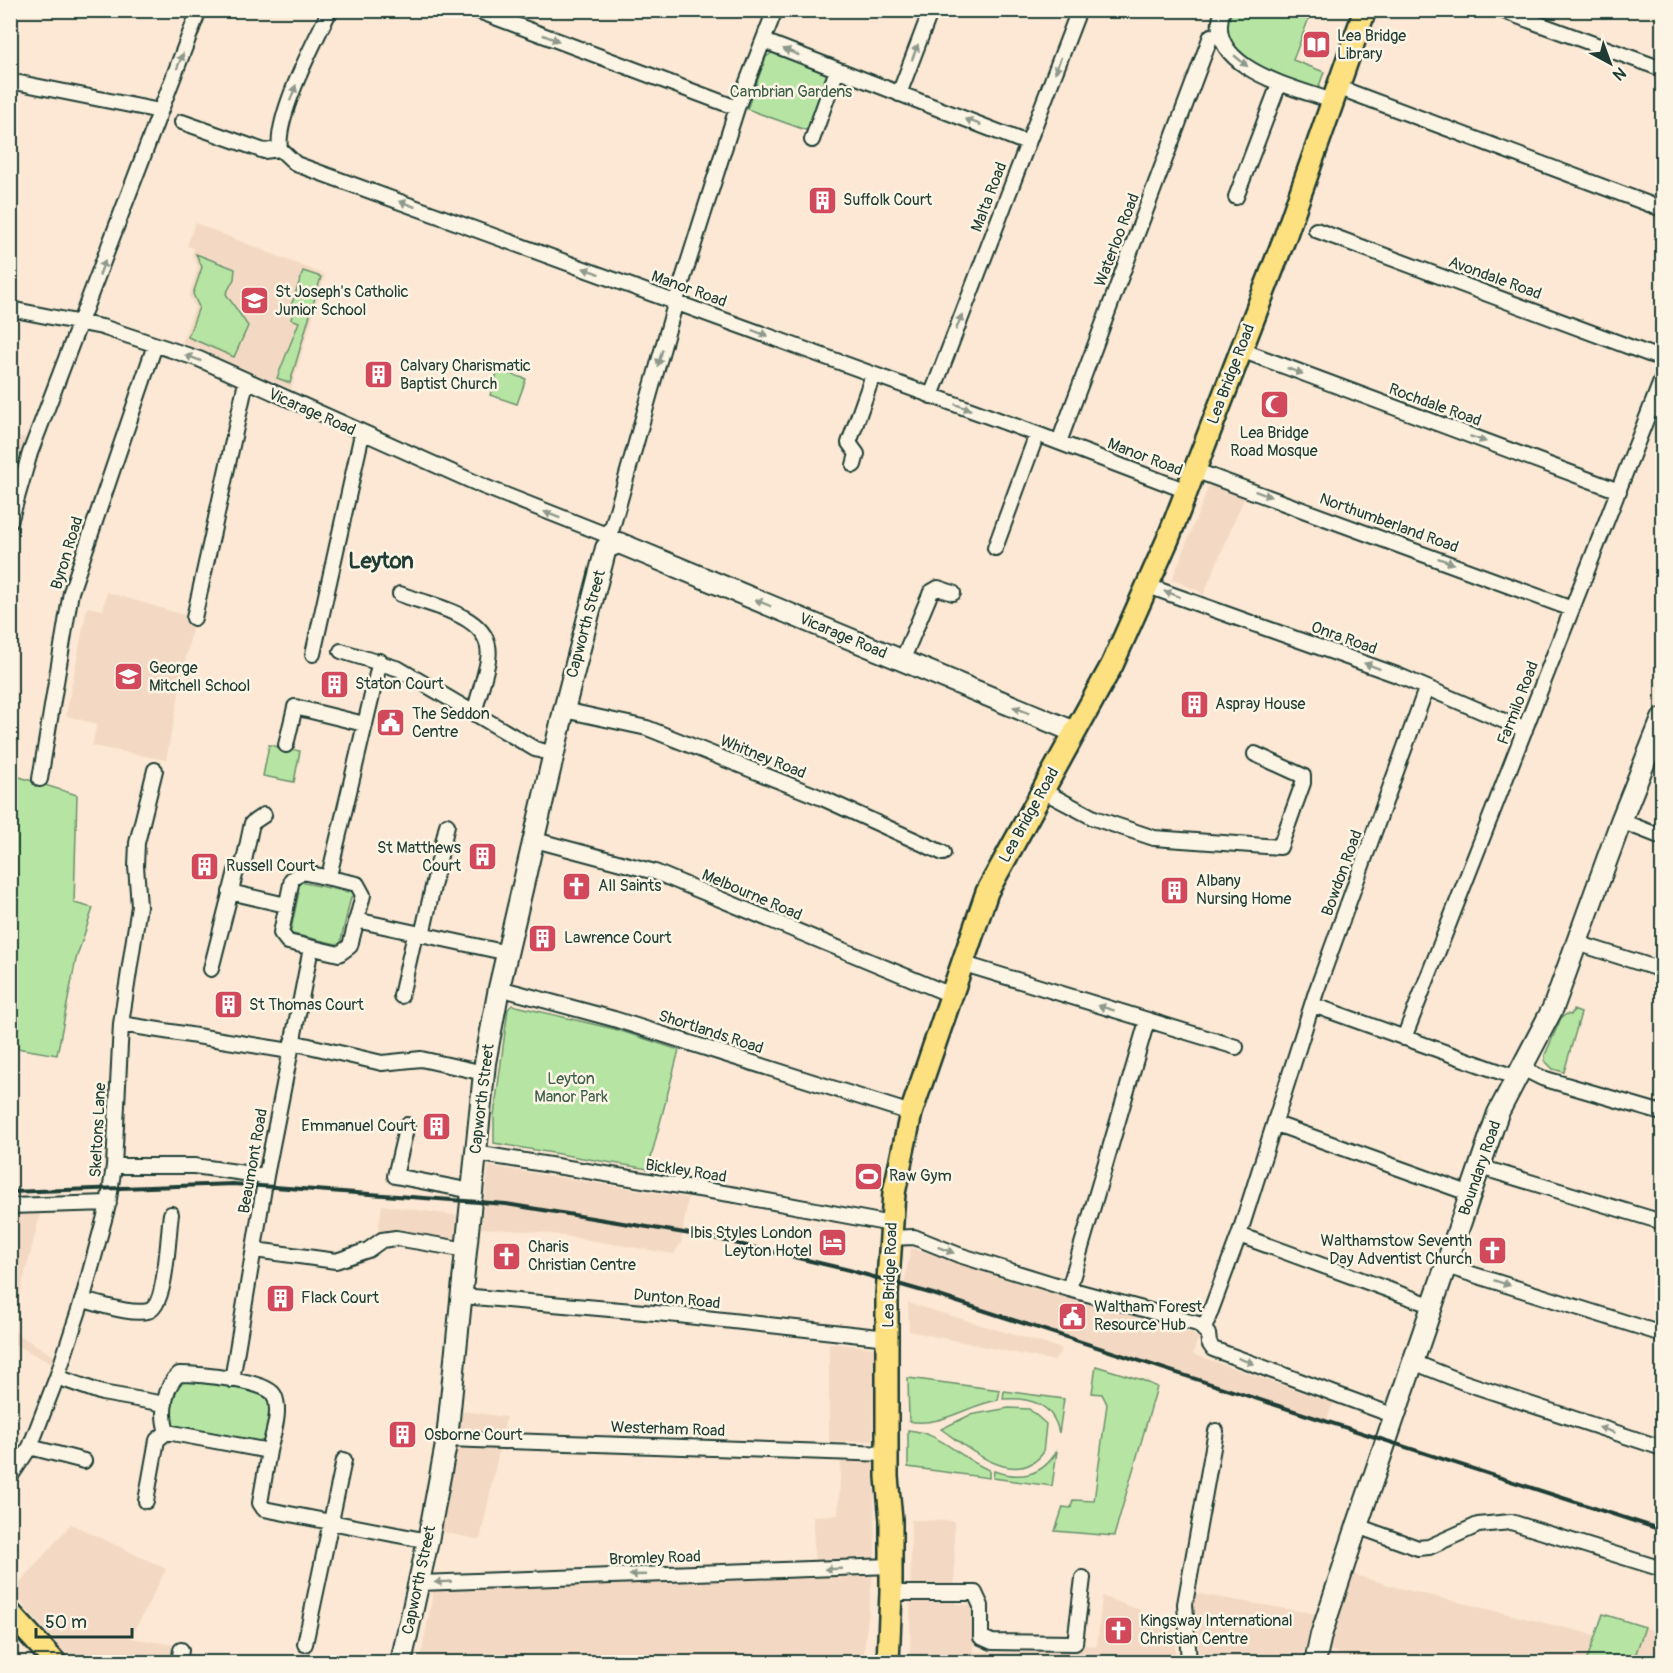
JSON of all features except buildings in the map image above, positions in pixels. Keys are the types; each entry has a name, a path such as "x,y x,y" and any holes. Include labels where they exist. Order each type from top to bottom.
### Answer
{"main road":[{"name":"Lea Bridge Road","path":"888,1662 891,1593 887,1454 891,1231 898,1164 911,1113 961,963 993,881 1112,665 1148,586 1285,237 1365,10"},
{"path":"10,1613 55,1662"}],"street":[{"path":"10,522 30,453 82,323 200,10"},
{"path":"182,122 264,151 280,148 280,130 305,60 330,10"},
{"path":"476,10 736,108"},
{"name":"Capworth Street","path":"401,1662 420,1583 447,1439 484,1073 499,988 564,710 605,551 676,301 736,108 775,10"},
{"path":"899,94 931,10"},
{"name":"Malta Road","path":"931,396 1079,10"},
{"path":"1223,10 1220,26 1231,53 1252,71 1279,84 1335,94 1662,209"},
{"path":"1501,10 1662,69"},
{"name":"Waterloo Road","path":"1059,442 1212,52 1211,36"},
{"path":"764,41 1028,143"},
{"path":"812,140 837,70"},
{"path":"10,81 160,111"},
{"path":"1236,197 1279,84"},
{"name":"Manor Road","path":"280,148 296,164 676,301 1187,491"},
{"name":"Avondale Road","path":"1316,230 1662,359"},
{"name":"Vicarage Road","path":"10,309 82,323 199,359 362,434 1075,732"},
{"name":"Byron Road","path":"39,778 71,592 155,345"},
{"name":"Rochdale Road","path":"1241,350 1619,491"},
{"path":"854,465 857,453 849,443 873,375"},
{"name":"Farmilo Road","path":"1404,1038 1662,379"},
{"path":"194,618 246,382"},
{"path":"362,434 313,649 335,650 380,661 399,669 535,749 554,754"},
{"path":"995,548 1037,434"},
{"name":"Northumberland Road","path":"1194,470 1572,609"},
{"name":"Onra Road","path":"1148,586 1397,675 1525,730"},
{"path":"902,661 931,592 938,588 952,593"},
{"path":"400,594 468,619 485,636 488,660 474,714"},
{"path":"329,876 380,661"},
{"name":"Bowdon Road","path":"1204,1329 1239,1235 1313,1005 1426,689"},
{"path":"286,745 295,707 364,724"},
{"name":"Whitney Road","path":"564,710 647,728 822,798 943,853"},
{"name":"Boundary Road","path":"1315,1662 1321,1635 1357,1526 1502,1105 1553,1008 1621,821 1662,719"},
{"path":"1043,791 1094,818 1154,838 1280,847 1303,783 1303,776 1255,754"},
{"name":"Skeltons Lane","path":"10,1477 30,1447 57,1377 82,1300 109,1203 114,1166 121,1024 139,906 137,843 155,770"},
{"path":"211,969 236,871 244,861 252,823 264,815"},
{"path":"1621,821 1662,837"},
{"path":"401,996 447,825"},
{"name":"Melbourne Road","path":"535,840 655,872 951,995"},
{"path":"302,872 329,876 357,884 363,895 350,946 339,954 288,942 281,933 286,905 292,879 302,872"},
{"path":"230,892 286,905"},
{"path":"357,920 508,953"},
{"path":"1577,943 1662,970"},
{"name":"Beaumont Road","path":"232,1380 266,1176 311,948"},
{"path":"961,963 1236,1047"},
{"name":"Shortlands Road","path":"499,988 614,1019 911,1113"},
{"path":"1313,1005 1404,1038 1662,1113"},
{"path":"1069,1288 1147,1021"},
{"path":"121,1024 291,1047 382,1064 421,1059 484,1073"},
{"path":"1276,1124 1471,1194"},
{"path":"407,1125 395,1176 472,1191"},
{"name":"Bickley Road","path":"475,1153 736,1195 891,1231 914,1237 959,1255 1198,1324 1204,1329"},
{"path":"114,1166 194,1166 266,1176"},
{"path":"1480,1167 1662,1222"},
{"path":"10,1206 109,1203"},
{"path":"82,1300 140,1311 154,1308 159,1301 171,1214"},
{"path":"1239,1235 1433,1306"},
{"path":"255,1250 336,1261 368,1250 382,1240 396,1238 466,1250"},
{"path":"1446,1266 1662,1334"},
{"name":"Dunton Road","path":"462,1296 678,1315 888,1338"},
{"path":"1204,1329 1213,1349 1395,1416"},
{"path":"1413,1362 1463,1382 1662,1448"},
{"path":"166,1432 163,1421 170,1381 179,1374 264,1386 274,1394 277,1408 260,1503 264,1509 428,1541"},
{"path":"57,1377 102,1394 165,1404"},
{"path":"1189,1662 1185,1604 1216,1431"},
{"path":"166,1432 269,1451"},
{"path":"146,1501 157,1440 166,1432"},
{"name":"Westerham Road","path":"447,1439 887,1454"},
{"path":"30,1447 84,1461"},
{"path":"305,1644 344,1460"},
{"path":"1357,1526 1418,1548 1439,1544 1478,1525 1511,1522 1662,1569"},
{"name":"Bromley Road","path":"420,1583 891,1566"},
{"path":"891,1593 975,1593 981,1606 981,1637 992,1642 1076,1643 1083,1578"}],"shaded area":[{"name":"St Joseph's Catholic Junior School","path":"195,223 325,275 291,389 182,342 195,307 189,296 198,267 192,254 194,248 187,246"},
{"path":"10,436 26,438 11,490"},
{"path":"1216,483 1245,496 1203,596 1199,591 1173,580 1171,582 1209,486"},
{"name":"George Mitchell School","path":"107,592 194,618 166,760 92,746 97,724 66,716 87,607 103,610"},
{"path":"489,1166 688,1198 681,1243 674,1254 540,1232 481,1228"},
{"path":"382,1205 460,1216 457,1243 378,1232"},
{"path":"42,1207 11,1329 11,1210"},
{"path":"911,1248 1193,1334 1198,1338 1193,1354 1333,1403 1327,1420 904,1284"},
{"path":"908,1303 1062,1349 1054,1361 909,1331"},
{"path":"11,1330 62,1361 60,1368 16,1345 11,1352"},
{"path":"829,1343 875,1348 873,1441 829,1442"},
{"path":"463,1411 506,1417 480,1540 429,1529"},
{"path":"841,1462 874,1462 875,1554 863,1662 420,1662 434,1588 815,1578 813,1516 838,1515"},
{"path":"911,1520 954,1521 955,1604 973,1605 974,1652 1056,1651 1079,1645 1097,1646 1102,1596 1140,1610 1141,1618 1173,1622 1176,1661 910,1662"},
{"path":"71,1524 166,1569 131,1638 182,1646 179,1662 72,1662 12,1592"},
{"path":"1352,1574 1395,1587 1595,1635 1603,1614 1662,1633 1662,1662 1364,1662 1329,1650 1328,1644"},
{"path":"1193,1593 1316,1614 1303,1654 1201,1661 1194,1624"}],"green space":[{"path":"1289,10 1309,18 1293,60 1324,72 1318,89 1255,64 1231,41 1227,27 1230,11"},
{"name":"Cambrian Gardens","path":"772,53 779,53 831,74 811,132 747,109 766,57"},
{"path":"196,254 235,269 234,279 226,294 248,326 234,357 188,337 199,307 193,294 202,267"},
{"path":"303,271 321,277 290,383 277,378 299,322 291,319 294,311 290,309"},
{"path":"498,370 526,379 517,404 490,395"},
{"path":"269,745 300,751 294,782 263,776"},
{"path":"10,774 77,795 74,903 93,908 76,959 57,1055 11,1047"},
{"path":"304,878 304,883 348,892 350,888 356,893 355,897 351,897 341,940 345,942 337,948 337,944 293,934 291,938 286,929 291,930 299,892 294,890 296,882"},
{"name":"Leyton Manor Park","path":"512,1005 618,1030 679,1050 648,1169 494,1143 494,1116 508,1009"},
{"path":"1573,1010 1581,1013 1564,1072 1553,1069 1545,1061 1545,1055 1561,1018 1567,1014 1571,1015"},
{"path":"1096,1366 1157,1387 1114,1536 1055,1531 1063,1507 1071,1508 1073,1500 1094,1501 1107,1404 1102,1394 1092,1393"},
{"path":"179,1374 274,1394 269,1451 167,1432 165,1404"},
{"path":"908,1378 1000,1390 998,1400 943,1419 909,1421"},
{"path":"1004,1391 1064,1399 1059,1433 1052,1415 1046,1409 1023,1399 1003,1399"},
{"path":"1009,1408 1029,1409 1046,1424 1043,1453 1032,1463 1019,1467 991,1462 941,1429 970,1415"},
{"path":"908,1430 920,1432 941,1441 989,1470 989,1478 908,1467"},
{"path":"1057,1451 1052,1486 993,1478 994,1471 1022,1475 1038,1471"},
{"path":"1603,1614 1645,1627 1633,1662 1586,1662"}],"railway":[{"path":"10,1192 233,1184 506,1204 709,1237 849,1270 933,1294 1662,1530"}],"place":[{"name":"Lea Bridge Library","path":"1316,45"},
{"name":"Suffolk Court","path":"822,200"},
{"name":"St Joseph's Catholic Junior School","path":"254,301"},
{"name":"Calvary Charismatic Baptist Church","path":"379,375"},
{"name":"Lea Bridge Road Mosque","path":"1274,405"},
{"name":"George Mitchell School","path":"128,677"},
{"name":"Staton Court","path":"334,684"},
{"name":"Aspray House","path":"1194,704"},
{"name":"The Seddon Centre","path":"391,723"},
{"name":"St Matthews Court","path":"482,857"},
{"name":"Russell Court","path":"205,866"},
{"name":"All Saints","path":"577,886"},
{"name":"Albany Nursing Home","path":"1175,890"},
{"name":"Lawrence Court","path":"543,938"},
{"name":"St Thomas Court","path":"228,1005"},
{"name":"Emmanuel Court","path":"437,1126"},
{"name":"Raw Gym","path":"868,1176"},
{"name":"Ibis Styles London Leyton Hotel","path":"833,1242"},
{"name":"Walthamstow Seventh Day Adventist Church","path":"1493,1250"},
{"name":"Charis Christian Centre","path":"507,1256"},
{"name":"Flack Court","path":"280,1298"},
{"name":"Waltham Forest Resource Hub","path":"1073,1316"},
{"name":"Osborne Court","path":"403,1435"},
{"name":"Kingsway International Christian Centre","path":"1119,1630"}],"district":[{"name":"Leyton","path":"381,561"}]}
